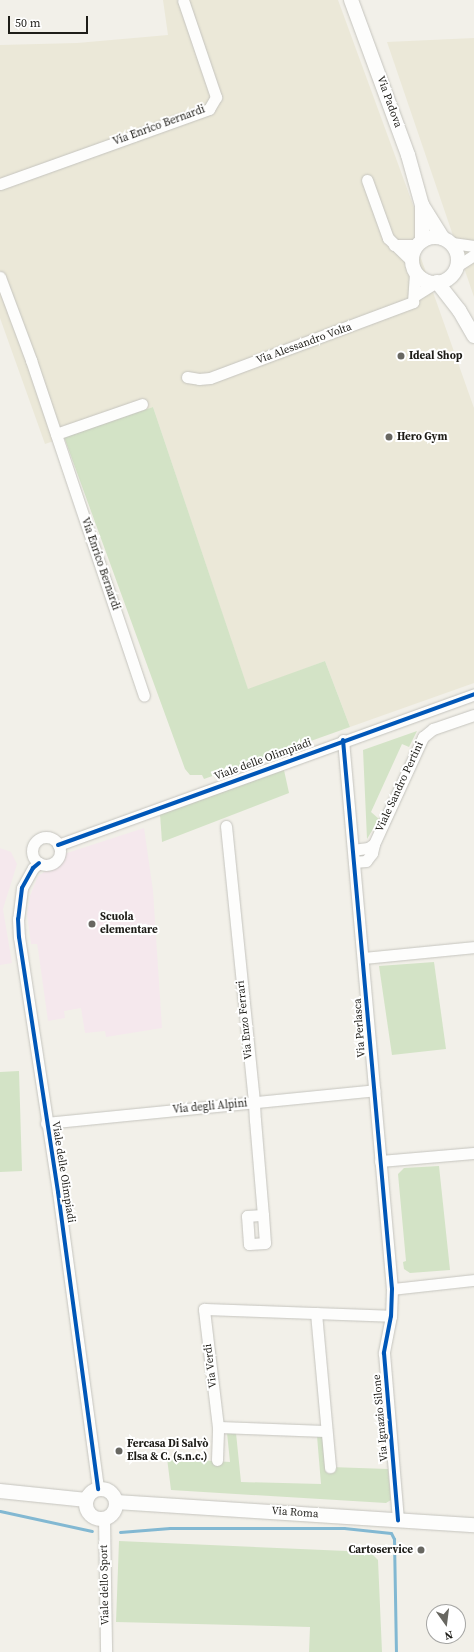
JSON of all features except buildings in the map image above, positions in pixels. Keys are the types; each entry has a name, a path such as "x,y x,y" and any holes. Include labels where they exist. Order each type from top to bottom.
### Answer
{"main road":[{"name":"Via Padova","path":"351,0 408,155 422,204 447,240"},
{"name":"Via Padova","path":"420,243 422,204"},
{"path":"456,269 446,280 436,283 424,280 414,266 420,243 428,237 447,240 457,252 456,269 459,310"},
{"path":"436,283 459,310 474,336"},
{"path":"98,1489 108,1490 116,1502 114,1511 104,1518 90,1514 87,1500 91,1493 98,1489"},
{"path":"0,1491 87,1500"},
{"name":"Via Roma","path":"116,1502 474,1525"}],"street":[{"name":"Via Enrico Bernardi","path":"0,184 209,109 216,96 183,0"},
{"path":"367,180 388,238 414,266 414,296"},
{"path":"447,240 474,246"},
{"path":"394,245 420,243"},
{"path":"456,269 474,255"},
{"name":"Via Enrico Bernardi","path":"0,278 56,434 144,695"},
{"name":"Via Alessandro Volta","path":"186,377 199,380 210,378 300,346 413,302 414,296 436,283"},
{"path":"56,434 142,404"},
{"name":"Viale delle Olimpiadi","path":"58,846 343,740 474,694"},
{"name":"Viale Sandro Pertini","path":"354,862 366,861 372,853 374,844 423,737 433,729 474,715"},
{"name":"Via Perlasca","path":"343,740 364,958 392,1289 391,1316"},
{"name":"Via Enzo Ferrari","path":"226,826 254,1103 263,1215"},
{"path":"50,838 58,846 60,853 55,861 47,864 40,863 32,853 37,840 50,838"},
{"name":"Viale Sandro Pertini","path":"353,850 368,848 374,844"},
{"name":"Viale delle Olimpiadi","path":"40,863 34,868 22,888 18,919 98,1489"},
{"path":"364,958 473,950"},
{"name":"Via degli Alpini","path":"46,1123 374,1090"},
{"path":"380,1161 474,1153"},
{"path":"392,1289 474,1280"},
{"name":"Via Verdi","path":"218,1427 204,1309 391,1316"},
{"path":"316,1313 330,1467"},
{"name":"Via Ignazio Silone","path":"391,1316 384,1353 398,1520"},
{"path":"217,1460 218,1427 326,1431"},
{"name":"Viale dello Sport","path":"104,1518 106,1652"}],"shaded area":[{"path":"163,0 338,0 416,213 417,247 474,408 474,683 350,727 325,661 248,690 153,407 45,444 0,318 0,45 77,43 168,35"},
{"path":"474,38 474,297 387,42"},
{"name":"Scuola elementare","path":"144,828 153,891 162,1028 106,1037 105,1031 85,1033 81,1008 64,1011 65,1018 48,1021 38,949 37,944 31,944 27,914 30,896 38,876 57,864 64,854"},
{"path":"0,848 11,852 17,864 3,909 12,963 0,965"}],"green space":[{"path":"153,407 248,689 325,661 350,727 204,779 202,775 190,775 185,769 64,437"},
{"path":"417,731 409,747 402,744 371,812 379,819 367,839 363,750"},
{"path":"284,770 289,793 162,842 160,814"},
{"path":"434,962 446,1049 392,1055 379,966"},
{"path":"19,1071 22,1171 0,1172 0,1072"},
{"path":"439,1166 450,1270 410,1273 404,1269 403,1262 406,1261 398,1174 404,1168"},
{"path":"227,1433 236,1433 241,1482 321,1484 317,1436 324,1437 330,1467 388,1469 391,1500 386,1503 171,1490 167,1458 230,1462"},
{"path":"119,1541 370,1552 378,1560 382,1652 309,1652 310,1627 116,1622"}],"waterway":[{"path":"0,1511 92,1531"},
{"path":"120,1532 170,1528 344,1528 391,1533 394,1539 396,1652"}],"cycle path":[{"path":"58,845 474,694"},
{"path":"343,740 392,1289 391,1316 384,1353 398,1520"},
{"path":"39,863 33,868 22,888 18,919 19,937 58,1192 98,1489"}],"place":[{"name":"Ideal Shop","path":"401,356"},
{"name":"Hero Gym","path":"389,437"},
{"name":"Scuola elementare","path":"92,924"},
{"name":"Fercasa Di Salvò Elsa & C. (s.n.c.)","path":"119,1451"},
{"name":"Cartoservice","path":"421,1550"}]}
